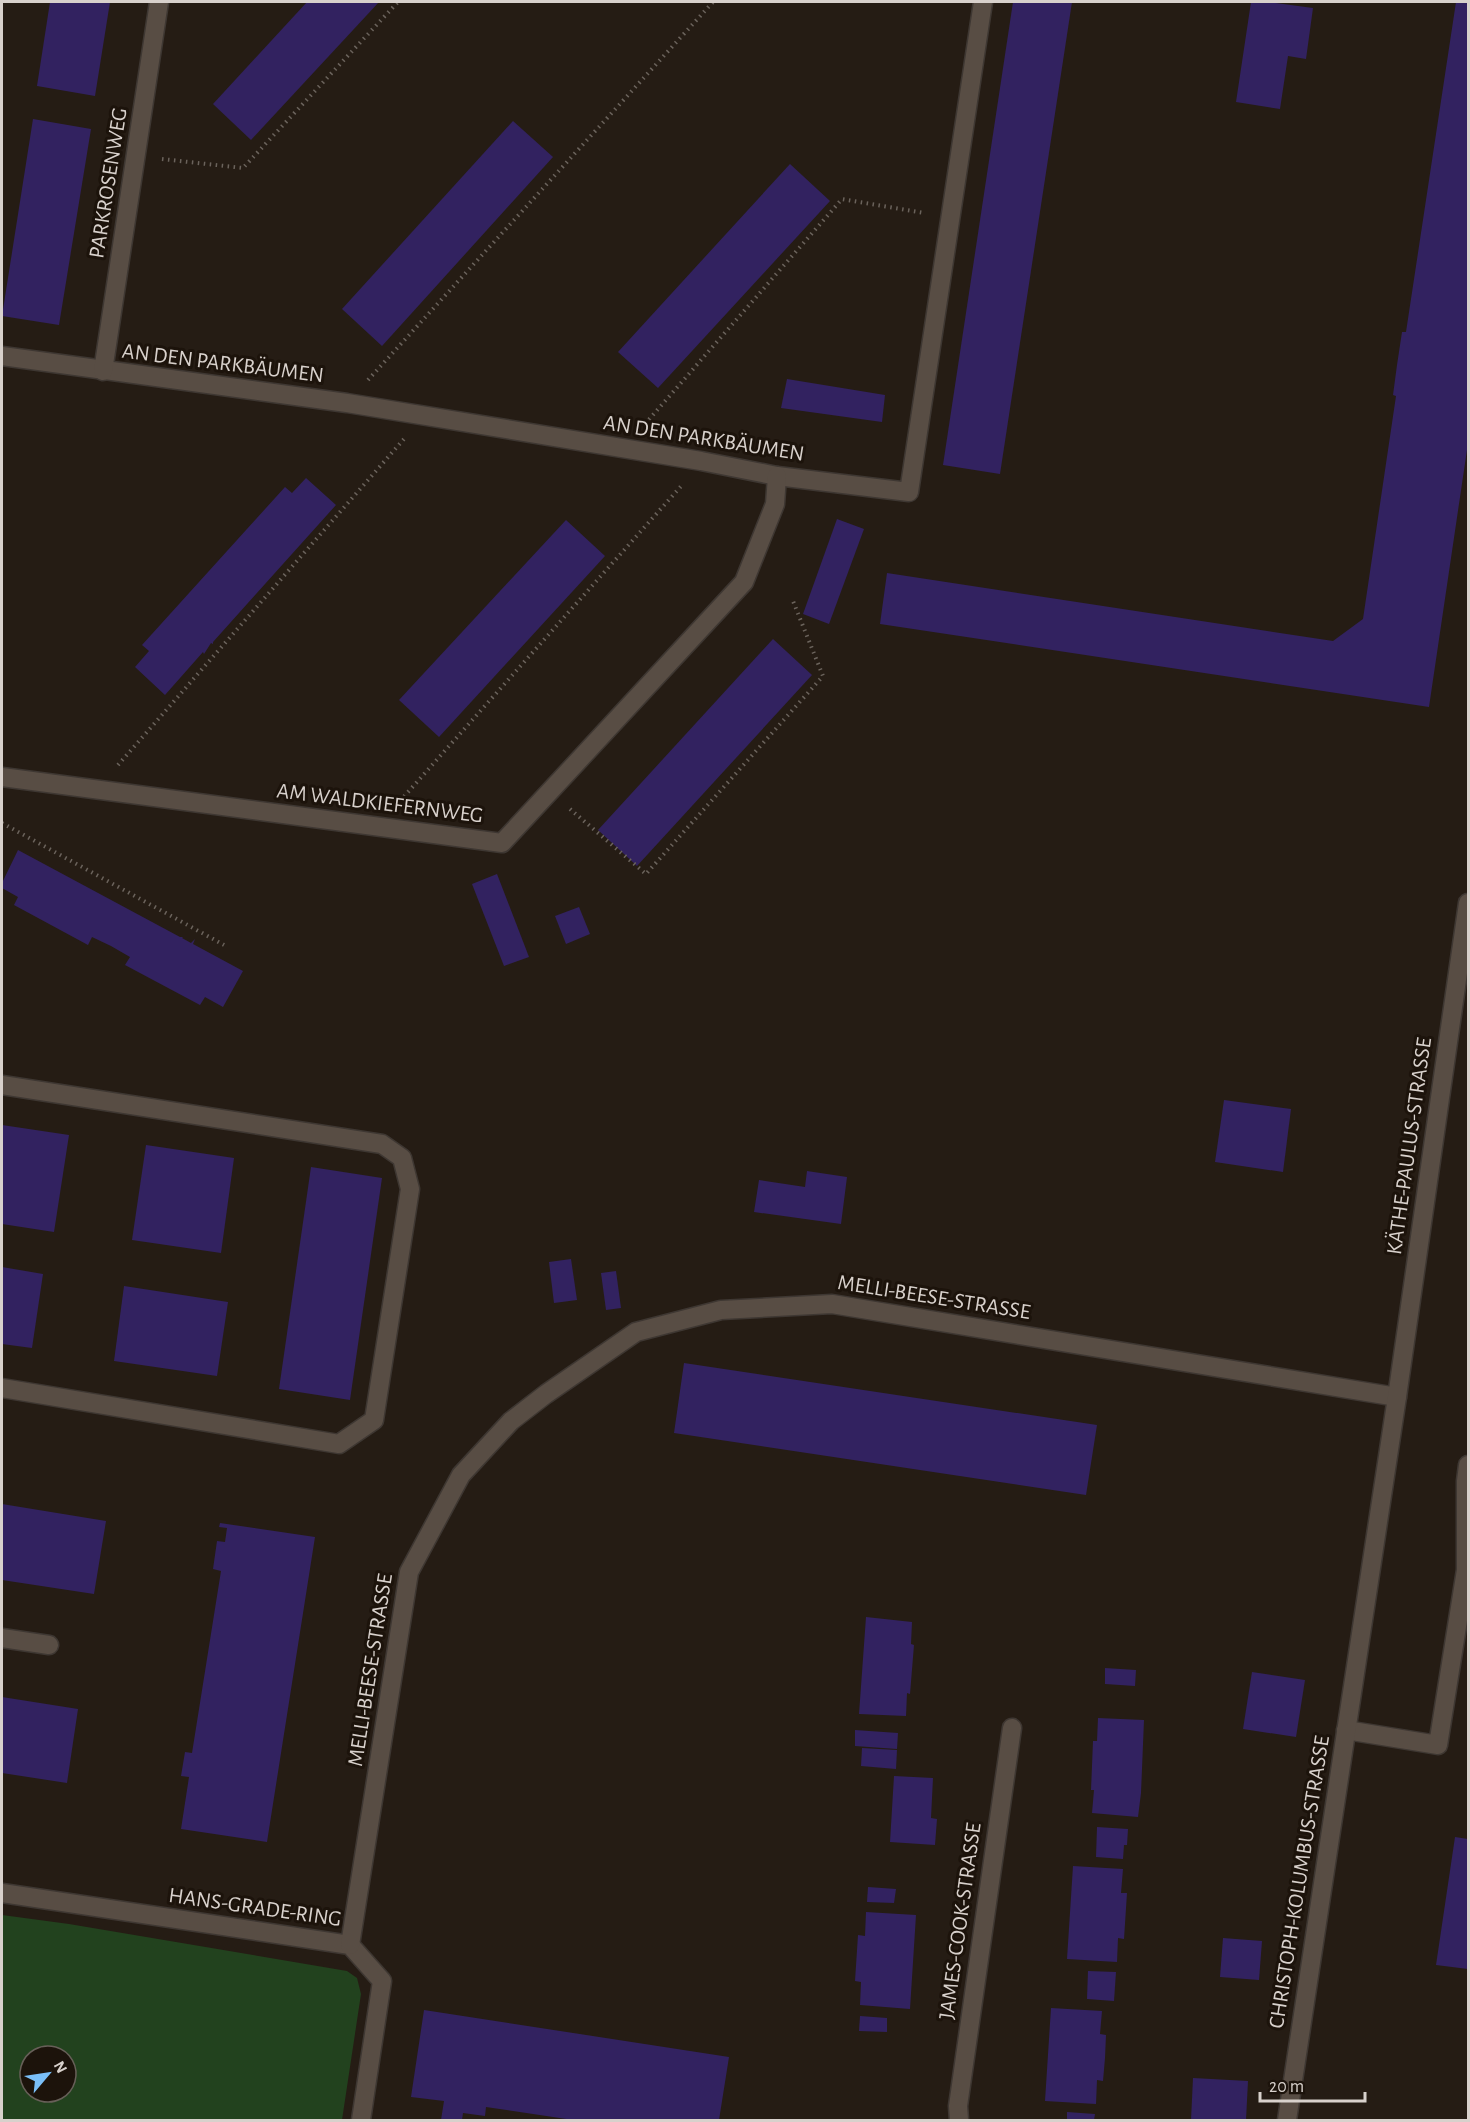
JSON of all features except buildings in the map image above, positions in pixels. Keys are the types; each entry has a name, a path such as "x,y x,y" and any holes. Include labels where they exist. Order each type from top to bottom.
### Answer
{"street":[{"name":"PARKROSENWEG","path":"103,371 138,154 159,2"},
{"name":"AN DEN PARKBÄUMEN","path":"2,356 347,403 777,476 909,492 983,2"},
{"name":"AM WALDKIEFERNWEG","path":"2,777 502,843 744,582 775,504 777,476"},
{"name":"KÄTHE-PAULUS-STRASSE","path":"1358,1651 1468,903"},
{"path":"2,1085 382,1144 402,1158 410,1189 375,1420 339,1443 2,1388"},
{"name":"MELLI-BEESE-STRASSE","path":"351,1945 409,1572 461,1475 510,1421 636,1332 722,1310 832,1304 1397,1397"},
{"path":"1346,1730 1437,1746 1466,1570 1468,1466"},
{"path":"2,1638 49,1645"},
{"name":"CHRISTOPH-KOLUMBUS-STRASSE","path":"1287,2121 1358,1651"},
{"name":"JAMES-COOK-STRASSE","path":"959,2121 958,2106 1012,1728"},
{"name":"HANS-GRADE-RING","path":"2,1893 351,1945 382,1981 361,2121"}],"path":[{"path":"138,154 243,168 398,2"},
{"path":"347,403 713,2"},
{"path":"624,449 842,199 951,217"},
{"path":"95,789 425,416"},
{"path":"378,827 666,505 701,462"},
{"path":"550,790 646,874 823,676 793,602"},
{"path":"2,823 224,945"}],"green space":[{"path":"2,1915 69,1924 347,1971 357,1978 361,1994 342,2120 2,2120"}]}
